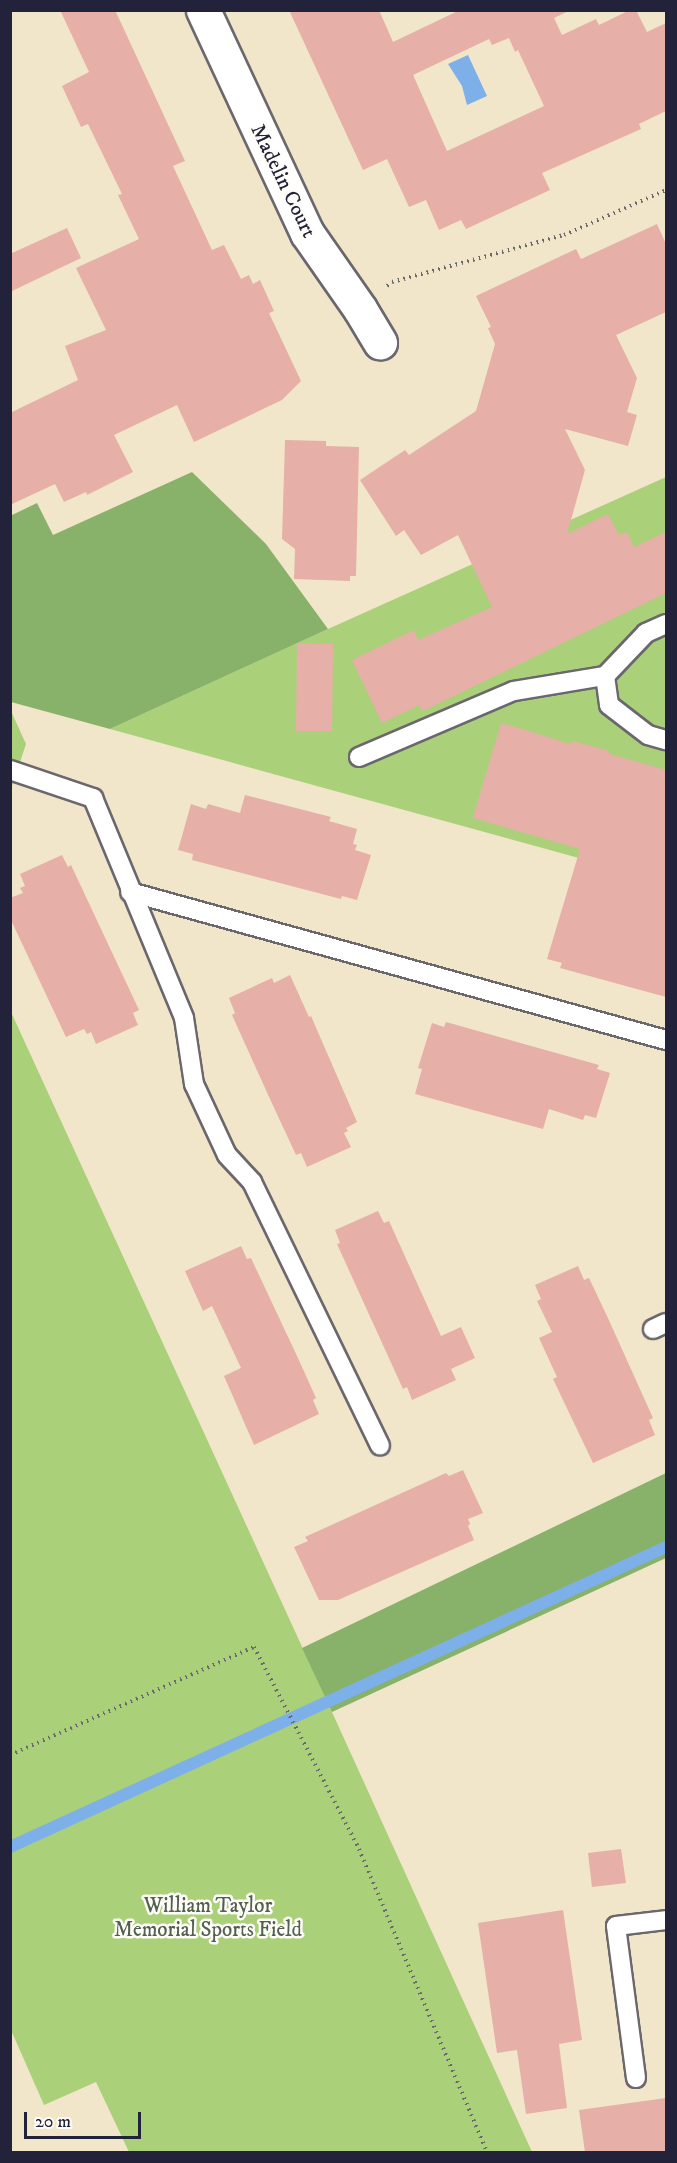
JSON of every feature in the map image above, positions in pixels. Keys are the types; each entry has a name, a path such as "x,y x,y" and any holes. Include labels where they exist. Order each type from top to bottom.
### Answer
{"street":[{"name":"Madelin Court","path":"203,10 307,233 380,342"}],"lane":[{"path":"359,757 514,691 605,676 646,633 666,624"},
{"path":"605,676 609,705 648,735 666,740"},
{"path":"10,770 93,798 184,1018 194,1084 227,1155 252,1182 380,1446"},
{"path":"130,892 666,1041"},
{"path":"636,2078 616,1926 666,1920"}],"path":[{"path":"360,309 392,282 564,235 666,190"},
{"path":"10,1755 255,1647 359,1849 487,2152"}],"green space":[{"path":"192,472 266,544 328,629 110,729 11,702 10,516 37,503 53,535"},
{"path":"666,477 666,882 110,729 328,629"},
{"path":"11,711 26,744 11,789"},
{"name":"William Taylor Memorial Sports Field","path":"11,1012 532,2152 129,2152 96,2082 44,2105 11,2030"},
{"path":"666,1473 666,1558 332,1712 302,1648"}],"water":[{"path":"468,55 487,96 467,105 462,86 448,64"}],"building":[{"path":"60,10 115,10 185,161 173,166 212,250 224,245 241,279 249,275 253,284 260,280 274,311 269,313 301,381 282,400 194,442 177,405 114,435 133,472 87,495 86,492 64,502 55,484 10,505 10,413 78,380 65,346 106,330 76,268 139,239 118,195 122,194 88,124 81,127 62,86 89,72"},
{"path":"289,10 379,10 393,42 460,10 571,10 554,18 562,35 596,19 599,25 630,10 636,10 647,32 666,23 666,111 639,124 641,129 542,173 550,190 466,229 461,220 439,230 426,200 409,207 387,159 363,170","holes":["509,38 515,52 518,50 544,106 447,151 413,75 489,39 492,45"]},
{"path":"657,224 666,244 666,312 616,335 637,378 627,412 637,415 628,446 565,429 585,470 567,534 608,514 619,535 627,532 634,547 666,532 666,593 423,711 419,705 382,723 352,660 414,630 418,640 492,607 458,535 421,555 404,530 396,536 360,480 405,450 409,455 476,411 495,344 488,328 491,327 476,296 576,249 581,259"},
{"path":"67,228 81,258 10,292 10,254"},
{"path":"285,440 326,441 326,446 359,447 356,576 350,576 350,581 294,579 295,549 282,539"},
{"path":"297,643 333,644 332,731 296,731"},
{"path":"501,723 571,744 572,741 610,751 609,754 666,770 666,997 560,968 562,963 547,959 580,849 473,818"},
{"path":"245,795 331,817 329,821 357,829 353,844 357,845 355,850 371,855 357,900 342,896 341,899 192,860 193,854 178,850 191,804 206,809 208,804 240,813"},
{"path":"62,855 68,867 71,865 139,1010 133,1013 138,1025 96,1044 91,1032 87,1034 84,1029 66,1037 10,918 10,898 23,893 20,888 25,886 20,874"},
{"path":"290,975 309,1017 311,1016 357,1122 346,1128 348,1131 344,1133 351,1147 307,1167 301,1153 296,1155 270,1099 232,1015 235,1013 229,998 272,978 274,983"},
{"path":"446,1022 599,1065 597,1069 610,1073 596,1118 585,1115 583,1120 549,1109 543,1129 415,1094 422,1069 418,1068 432,1023 444,1027"},
{"path":"378,1211 384,1223 389,1221 441,1336 461,1327 475,1358 451,1369 456,1380 412,1400 407,1387 403,1389 337,1244 340,1243 335,1230"},
{"path":"241,1246 247,1259 251,1258 297,1356 316,1398 313,1400 319,1414 254,1445 224,1376 241,1368 212,1306 203,1311 185,1271"},
{"path":"578,1266 584,1280 589,1278 607,1316 653,1418 649,1420 655,1435 593,1463 553,1379 557,1377 539,1338 552,1332 537,1301 541,1299 535,1285"},
{"path":"463,1470 483,1513 468,1519 470,1524 468,1526 474,1540 338,1600 319,1600 294,1547 308,1541 305,1537 446,1473 449,1476"},
{"path":"621,1849 626,1883 592,1887 588,1853"},
{"path":"563,1910 582,2040 559,2044 567,2108 526,2114 517,2050 497,2053 478,1923"},
{"path":"666,2098 666,2152 585,2152 579,2110"}],"waterway":[{"path":"10,1847 666,1547"}]}
